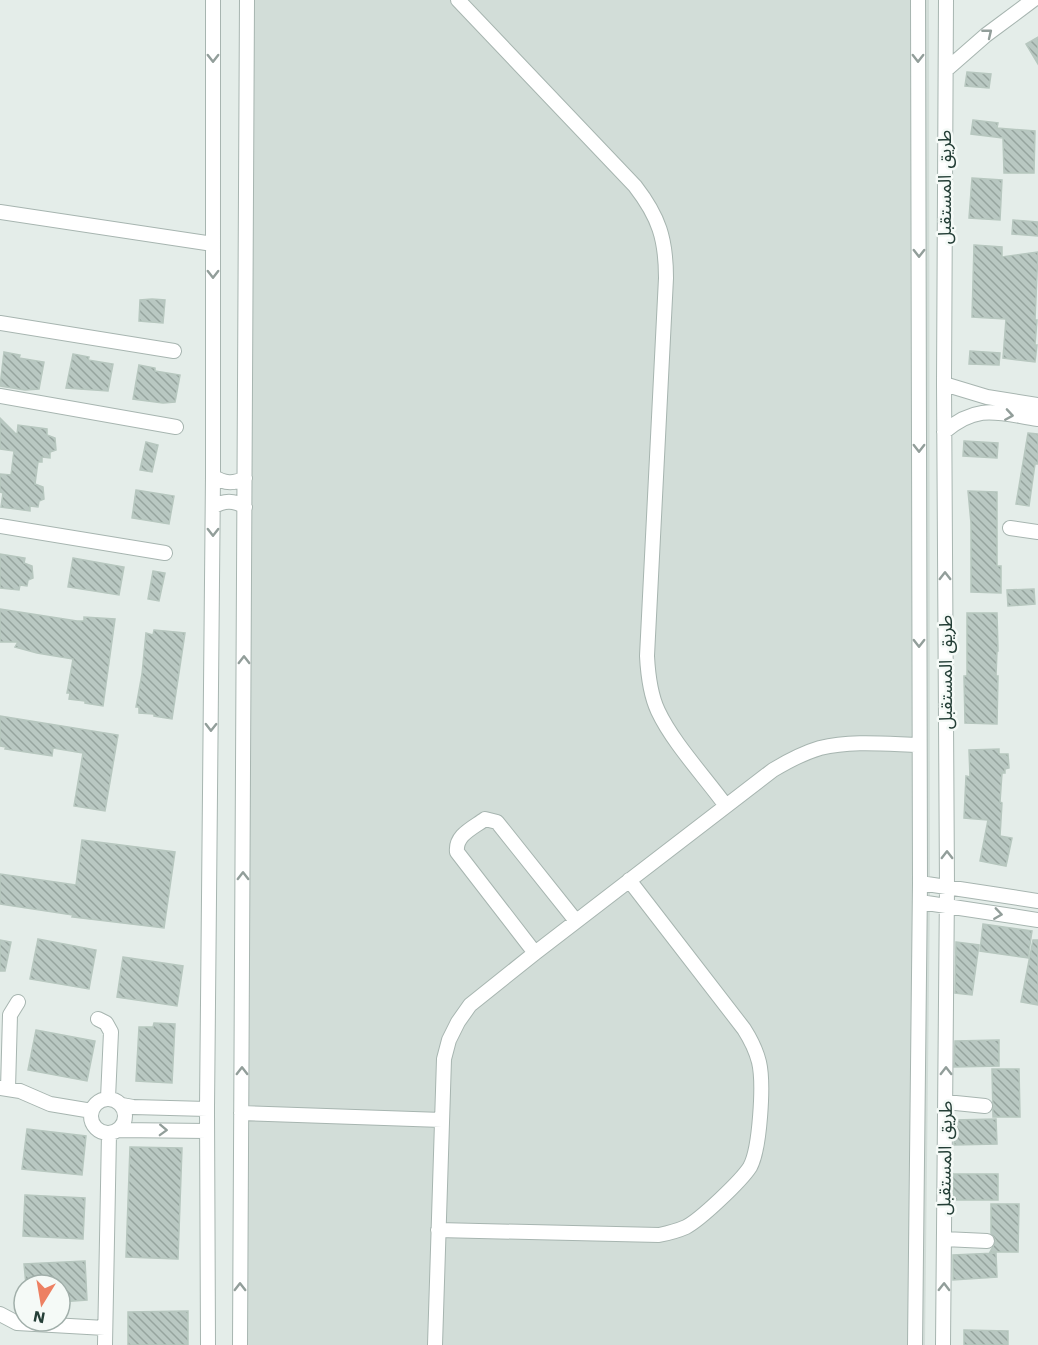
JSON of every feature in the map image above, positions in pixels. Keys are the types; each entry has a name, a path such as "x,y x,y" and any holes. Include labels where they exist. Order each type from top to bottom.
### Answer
{"street":[{"path":"208,1345 207,1109 213,507 213,0"},
{"path":"240,1345 247,0"},
{"path":"458,0 635,186 651,206 661,228 666,253 666,278 647,656 649,684 657,711 726,806"},
{"name":"طريق المستقبل","path":"915,1345 920,902 918,0"},
{"name":"طريق المستقبل","path":"943,1345 947,907 944,432 945,0"},
{"path":"946,70 986,35 1033,0"},
{"path":"0,212 213,244"},
{"path":"0,323 174,351"},
{"path":"944,384 987,397 1038,405"},
{"path":"0,396 176,427"},
{"path":"987,397 987,412"},
{"path":"944,432 957,421 971,414 987,412 1038,419"},
{"path":"213,477 225,482 245,478"},
{"path":"213,507 219,503 232,501 245,507"},
{"path":"0,526 165,553"},
{"path":"1010,528 1038,532"},
{"path":"435,1345 444,1059 458,1022 470,1005 535,952 772,770 795,757 819,748 845,744 920,745"},
{"path":"535,952 457,852 456,847 461,837 485,819 497,822 576,921"},
{"path":"438,1230 659,1234 674,1232 688,1226 700,1216 742,1178 750,1167 758,1142 760,1085 760,1065 754,1046 744,1029 629,880"},
{"path":"920,883 1038,901"},
{"path":"920,902 1038,920"},
{"path":"18,1002 10,1015 4,1088 20,1091 50,1104 92,1111"},
{"path":"98,1019 106,1023 111,1032 108,1098"},
{"path":"105,1345 114,1132 125,1121 125,1110 114,1099 108,1098 98,1102 92,1111 94,1126 103,1132 114,1132 132,1129 207,1131"},
{"path":"946,1102 985,1106"},
{"path":"122,1105 207,1109"},
{"path":"242,1113 442,1120"},
{"path":"944,1239 987,1241"},
{"path":"0,1314 17,1323 105,1328"}],"shaded area":[{"path":"254,0 929,0 930,895 925,1345 247,1345"}],"building":[{"path":"1038,37 1038,64 1026,44"},
{"path":"967,72 991,74 989,88 965,86"},
{"path":"973,120 998,123 997,128 1035,131 1034,173 1004,173 1003,138 971,134"},
{"path":"972,178 1002,180 1000,220 969,218"},
{"path":"1013,220 1038,222 1038,236 1012,234"},
{"path":"974,245 1002,247 1002,257 1038,252 1035,362 1003,358 1006,319 972,317"},
{"path":"140,300 165,300 163,323 139,321"},
{"path":"970,351 1000,353 999,365 969,364"},
{"path":"4,352 20,355 19,358 44,362 39,389 25,390 0,386"},
{"path":"73,354 89,357 88,360 113,364 108,391 66,388"},
{"path":"139,365 155,368 155,371 180,375 175,402 163,403 133,399"},
{"path":"0,418 17,435 18,425 47,429 47,435 55,438 56,450 50,452 50,458 42,457 42,462 38,462 35,484 43,487 44,499 39,501 38,507 30,506 30,511 1,507 3,493 0,492 0,474 11,475 14,451 0,449"},
{"path":"1028,433 1038,434 1038,464 1035,464 1029,506 1016,504"},
{"path":"964,441 998,443 997,458 963,456"},
{"path":"146,442 158,445 152,472 140,470"},
{"path":"136,490 174,496 169,524 132,518"},
{"path":"968,491 997,492 997,566 1001,566 1001,593 971,592 971,523"},
{"path":"0,554 25,558 24,563 32,566 33,578 28,580 27,586 20,585 19,590 0,588"},
{"path":"73,558 124,567 119,595 68,587"},
{"path":"153,571 165,573 159,601 148,599"},
{"path":"1034,589 1035,604 1008,606 1007,590"},
{"path":"0,609 77,621 84,621 84,617 115,619 103,706 69,699 70,693 67,693 73,659 15,647 18,642 0,642"},
{"path":"967,613 997,613 997,724 965,723 964,676 967,676"},
{"path":"154,630 185,633 172,719 139,713 139,707 136,707 146,633 153,635"},
{"path":"0,716 118,735 105,811 74,806 83,753 53,748 52,756 5,749 6,747 0,746"},
{"path":"999,749 999,754 1008,754 1009,768 1002,773 1000,802 1002,803 1000,836 1012,838 1006,866 980,861 988,820 964,818 966,776 970,777 969,750"},
{"path":"82,840 175,852 164,928 72,917 73,915 0,904 0,874 76,885"},
{"path":"983,924 1032,931 1028,958 980,951"},
{"path":"38,939 96,950 89,989 30,979"},
{"path":"0,940 11,942 5,971 0,971"},
{"path":"1033,940 1038,940 1038,1005 1021,1002"},
{"path":"956,942 979,945 972,995 955,993"},
{"path":"123,957 183,966 177,1006 117,997"},
{"path":"154,1023 175,1024 172,1083 136,1081 139,1027 153,1027"},
{"path":"36,1030 95,1041 87,1081 28,1070"},
{"path":"999,1040 999,1066 954,1067 955,1041"},
{"path":"992,1069 1019,1069 1020,1117 993,1117"},
{"path":"996,1119 997,1144 954,1145 954,1120"},
{"path":"27,1129 86,1136 82,1175 22,1169"},
{"path":"130,1147 182,1148 178,1259 126,1257"},
{"path":"953,1174 998,1174 998,1200 953,1200"},
{"path":"25,1195 85,1198 83,1239 23,1236"},
{"path":"991,1204 1019,1204 1018,1252 990,1252 996,1241 991,1233"},
{"path":"996,1253 997,1277 953,1280 953,1255"},
{"path":"85,1261 87,1300 72,1301 72,1273 25,1273 24,1264"},
{"path":"188,1311 188,1345 128,1345 128,1312"},
{"path":"964,1330 1008,1331 1008,1345 964,1345"}]}
